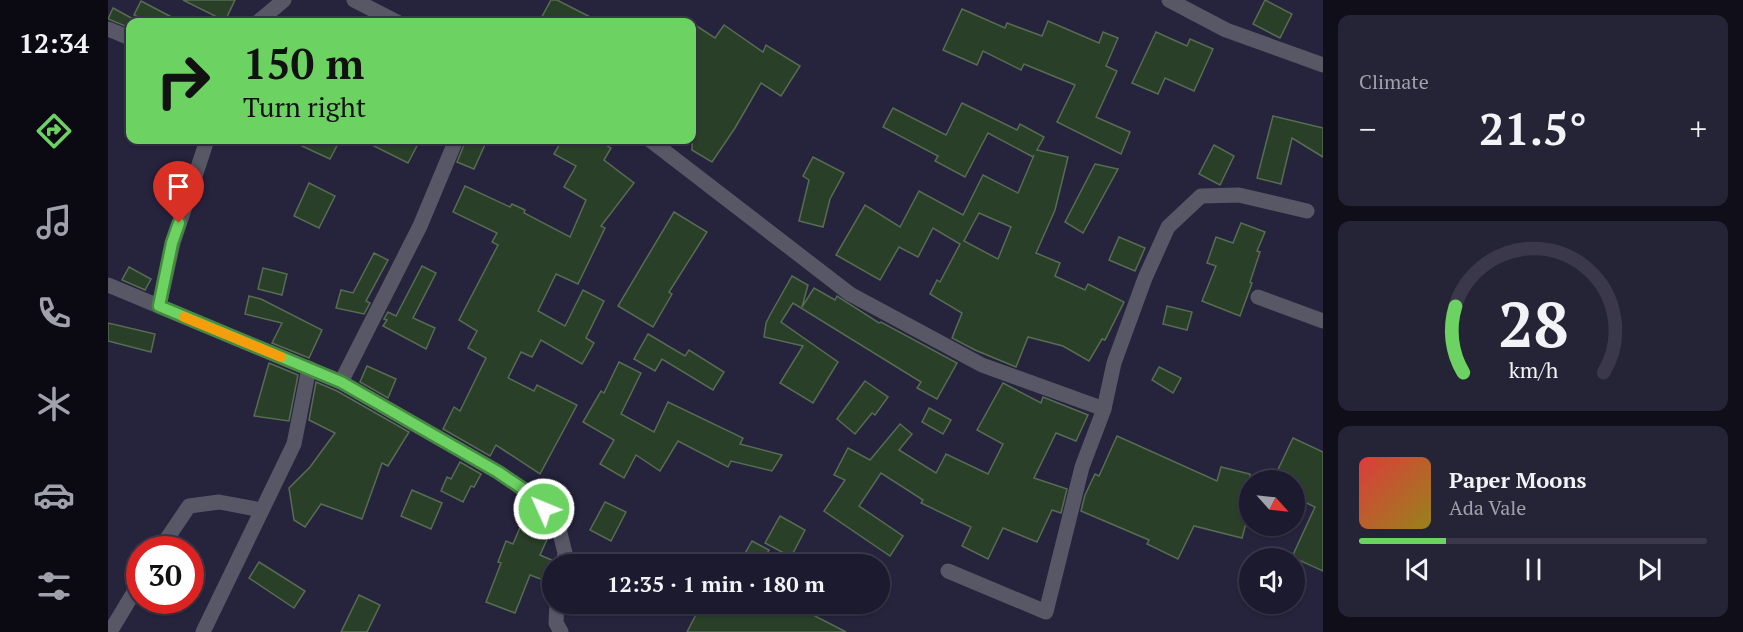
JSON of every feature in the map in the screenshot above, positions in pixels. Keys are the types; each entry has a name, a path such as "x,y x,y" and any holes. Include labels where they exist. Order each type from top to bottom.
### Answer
{"street":[{"path":"263,18 284,0"},
{"path":"354,0 389,18"},
{"path":"1169,0 1226,30 1323,65"},
{"path":"108,29 126,36"},
{"path":"159,306 172,243 206,144"},
{"path":"341,382 420,226 454,144"},
{"path":"656,144 850,294 982,365 1104,409"},
{"path":"948,571 1046,612 1082,466 1104,409 1118,353 1144,278 1168,227 1201,196 1239,195 1307,211"},
{"path":"108,285 341,382 498,472 529,493 558,525 565,554"},
{"path":"1258,297 1323,321"},
{"path":"203,632 294,444 309,368"},
{"path":"169,536 189,506 219,502 262,510"},
{"path":"110,632 126,605"},
{"path":"556,614 556,623 561,632"}],"building":[{"path":"183,0 235,0 226,18 219,18"},
{"path":"551,0 557,0 592,18 541,18"},
{"path":"1265,0 1292,14 1280,38 1253,24"},
{"path":"141,1 173,18 140,18 134,15"},
{"path":"113,8 131,18 126,18 126,26 108,19"},
{"path":"962,9 1005,28 1007,23 1042,36 1048,21 1099,43 1103,32 1118,38 1106,66 1117,71 1096,117 1130,132 1121,154 1057,122 1075,85 1024,64 1021,70 983,51 977,65 943,50"},
{"path":"724,25 763,52 766,45 800,66 781,96 761,83 712,162 692,150 692,144 696,144 696,26 715,38"},
{"path":"1156,32 1187,46 1190,39 1213,49 1194,91 1165,78 1158,94 1132,83"},
{"path":"962,103 1017,130 1020,124 1044,137 1037,150 1068,157 1055,210 1036,253 1060,263 1055,276 1085,290 1088,284 1124,302 1105,340 1102,339 1089,361 1063,346 1028,337 1016,367 952,338 962,313 930,294 937,280 940,282 960,244 933,228 918,257 899,247 880,280 836,255 865,205 900,227 919,191 963,215 983,175 1018,193 1034,155 1033,157 988,133 965,177 935,161 938,156 883,127 893,108 946,135","holes":["979,213 1011,227 998,259 964,241"]},
{"path":"1273,116 1323,128 1323,157 1292,138 1281,184 1257,178"},
{"path":"298,144 338,144 330,159"},
{"path":"370,144 418,144 408,163"},
{"path":"464,144 485,144 474,169 457,162"},
{"path":"560,144 604,144 611,148 604,160 634,183 601,226 605,228 578,284 556,274 538,311 565,326 583,290 604,301 586,338 594,343 582,364 541,340 532,357 521,352 508,378 534,391 537,385 577,405 540,474 496,445 490,456 443,429 454,407 460,411 486,358 468,348 477,331 459,320 498,245 492,242 497,233 453,212 465,186 510,207 512,204 525,210 524,213 570,237 586,200 564,187 576,166 554,154"},
{"path":"1214,145 1234,156 1220,185 1199,174"},
{"path":"813,157 844,173 830,199 823,227 799,221 809,180 803,176"},
{"path":"1095,164 1118,169 1083,233 1065,222"},
{"path":"309,183 335,196 319,228 294,216"},
{"path":"674,212 707,232 669,292 672,294 653,327 618,306"},
{"path":"1241,223 1265,232 1257,251 1260,252 1250,282 1252,283 1240,316 1202,301 1216,266 1207,263 1216,237 1233,243"},
{"path":"1119,237 1145,248 1135,271 1109,260"},
{"path":"374,253 388,260 366,301 370,303 364,314 336,308 341,290 353,293"},
{"path":"422,266 436,273 413,318 435,328 426,349 383,326 388,312 396,316"},
{"path":"129,267 151,279 145,290 122,280"},
{"path":"263,268 287,274 282,295 258,289"},
{"path":"792,276 808,285 802,307 814,288 835,300 837,296 879,323 881,322 957,363 937,399 917,388 921,382 793,303 781,322 838,362 813,403 780,383 803,346 764,337 766,323"},
{"path":"249,296 261,299 322,330 309,358 272,343 282,323 245,314"},
{"path":"1167,306 1192,312 1187,330 1163,324"},
{"path":"108,323 155,334 151,352 108,341"},
{"path":"648,334 685,356 689,350 724,372 713,390 662,359 655,371 634,359"},
{"path":"619,362 641,373 621,414 654,432 668,402 743,438 740,444 782,455 772,471 731,461 728,467 678,441 660,471 636,455 624,478 600,464 614,440 583,422 601,391 604,393"},
{"path":"269,363 298,375 289,421 254,416"},
{"path":"367,366 396,379 388,398 360,382"},
{"path":"1159,367 1181,378 1173,393 1152,380"},
{"path":"865,381 888,397 875,415 872,413 855,434 837,419"},
{"path":"316,382 337,391 409,432 388,466 382,463 362,519 321,504 305,527 294,520 289,488 310,467 335,433 309,420"},
{"path":"1003,383 1041,403 1043,397 1088,415 1076,441 1056,433 1034,478 1067,489 1061,513 1052,510 1037,542 1003,528 988,559 962,546 971,527 921,503 923,500 881,473 859,506 903,536 890,556 824,511 845,480 834,475 848,448 870,460 900,424 912,434 899,450 936,473 946,454 988,474 1003,444 977,430"},
{"path":"929,408 951,420 943,434 922,422"},
{"path":"1117,436 1217,481 1221,467 1239,471 1239,536 1243,536 1242,538 1194,526 1178,559 1147,544 1149,540 1081,511 1085,495 1095,474 1099,476"},
{"path":"1293,438 1323,452 1323,571 1305,563 1305,548 1296,548 1302,536 1305,536 1305,529 1315,507 1305,502 1305,470 1278,470"},
{"path":"460,462 481,474 474,487 471,486 463,502 441,491 447,477 451,479"},
{"path":"412,490 442,503 431,529 401,516"},
{"path":"605,502 626,512 611,541 590,530"},
{"path":"780,516 805,530 793,554 785,554 765,543"},
{"path":"524,518 549,530 550,533 540,555 542,556 542,580 530,575 515,613 486,602 501,563 498,562 506,541 513,544"},
{"path":"752,541 769,550 767,554 745,554"},
{"path":"259,562 305,591 294,608 249,578"},
{"path":"359,595 380,605 367,632 341,632"},
{"path":"696,614 811,614 846,632 687,632"}],"slow traffic":[{"path":"184,317 281,357"}],"route":[{"path":"179,223 172,243 159,306 341,382 498,472 529,493 544,509"}]}
